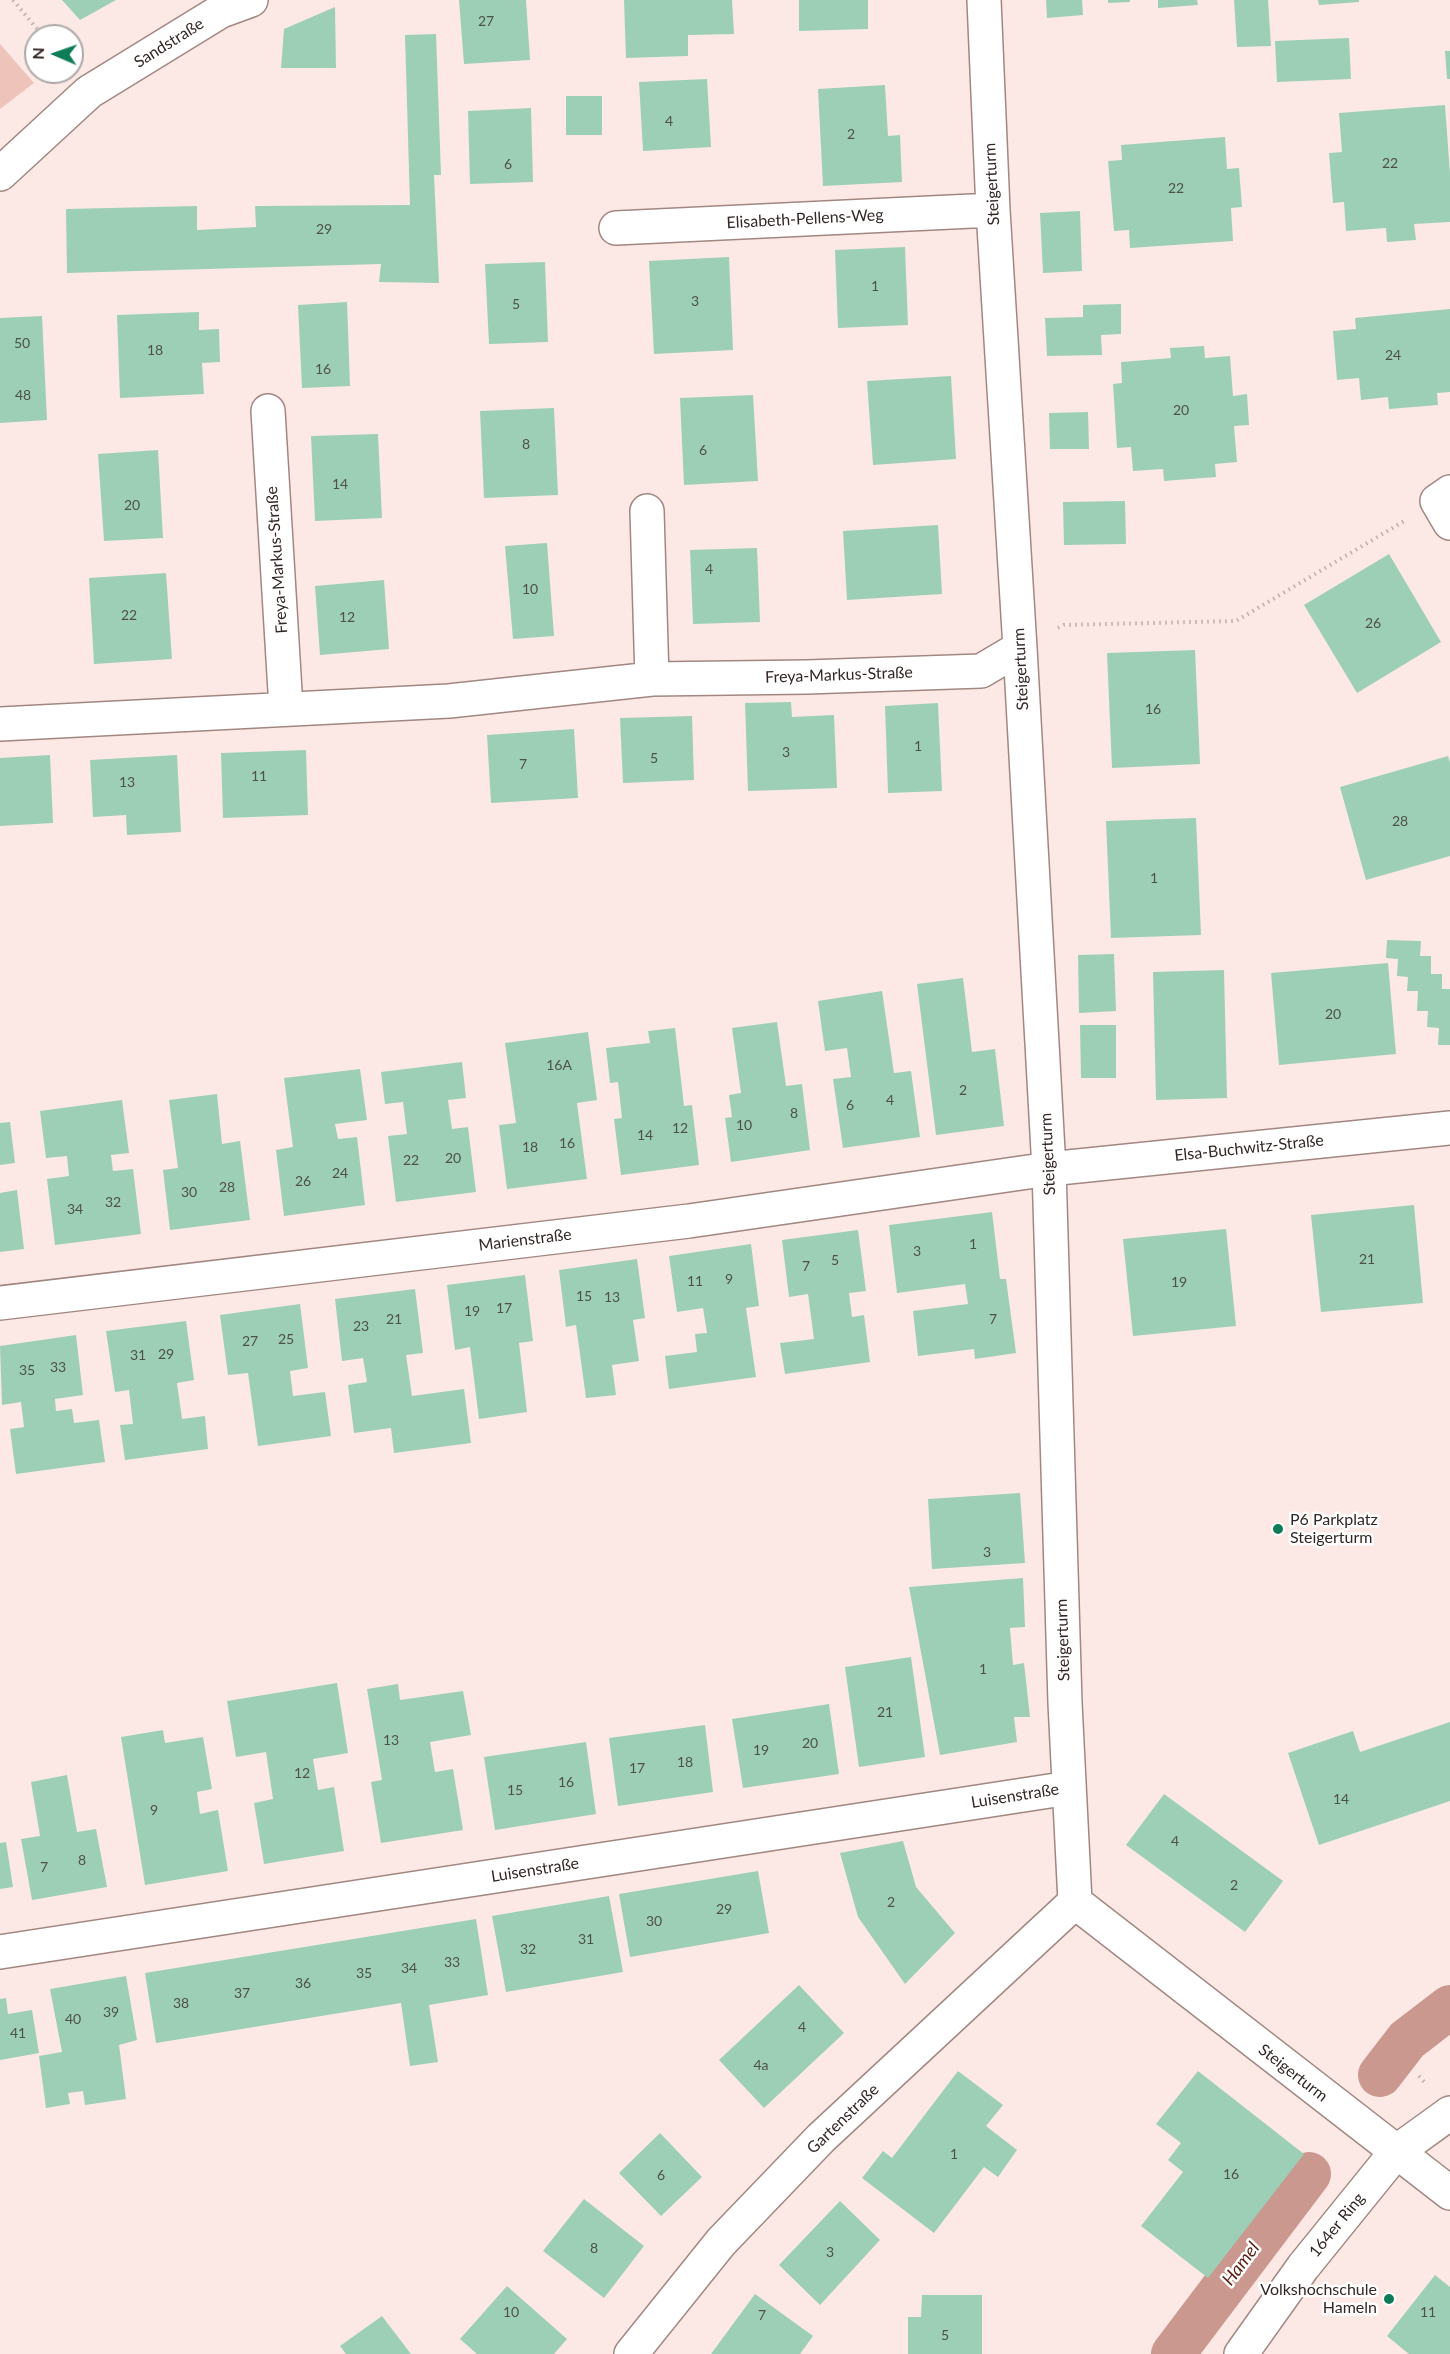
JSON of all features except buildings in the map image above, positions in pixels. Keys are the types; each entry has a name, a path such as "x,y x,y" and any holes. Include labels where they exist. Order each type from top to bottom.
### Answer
{"street":[{"name":"Sandstraße","path":"0,174 89,92 221,10 251,0"},
{"name":"Steigerturm","path":"984,0 993,210 1049,1168 1069,1788 1075,1902 1450,2193"},
{"name":"Elisabeth-Pellens-Weg","path":"616,228 993,210"},
{"name":"Freya-Markus-Straße","path":"268,411 286,708"},
{"path":"647,511 652,679"},
{"name":"Freya-Markus-Straße","path":"0,724 449,701 652,679 807,677 981,670 1020,648"},
{"name":"Elsa-Buchwitz-Straße","path":"1049,1168 1450,1128"},
{"name":"Marienstraße","path":"0,1303 689,1221 1049,1168"},
{"name":"Luisenstraße","path":"0,1952 1069,1788"},
{"name":"Gartenstraße","path":"631,2354 721,2242 821,2138 1075,1902"},
{"name":"164er Ring","path":"1241,2354 1303,2267 1396,2152 1450,2113"}],"path":[{"path":"13,0 33,24"},
{"path":"1020,648 1064,625 1236,621 1446,505"}],"shaded area":[{"path":"0,44 24,72 24,84 33,84 0,109"}],"waterway":[{"name":"Hamel","path":"1380,2075 1407,2040 1450,2007"},
{"name":"Hamel","path":"1173,2354 1309,2174"}],"place":[{"name":"P6 Parkplatz Steigerturm","path":"1278,1529"},
{"name":"Volkshochschule Hameln","path":"1389,2299"}]}
